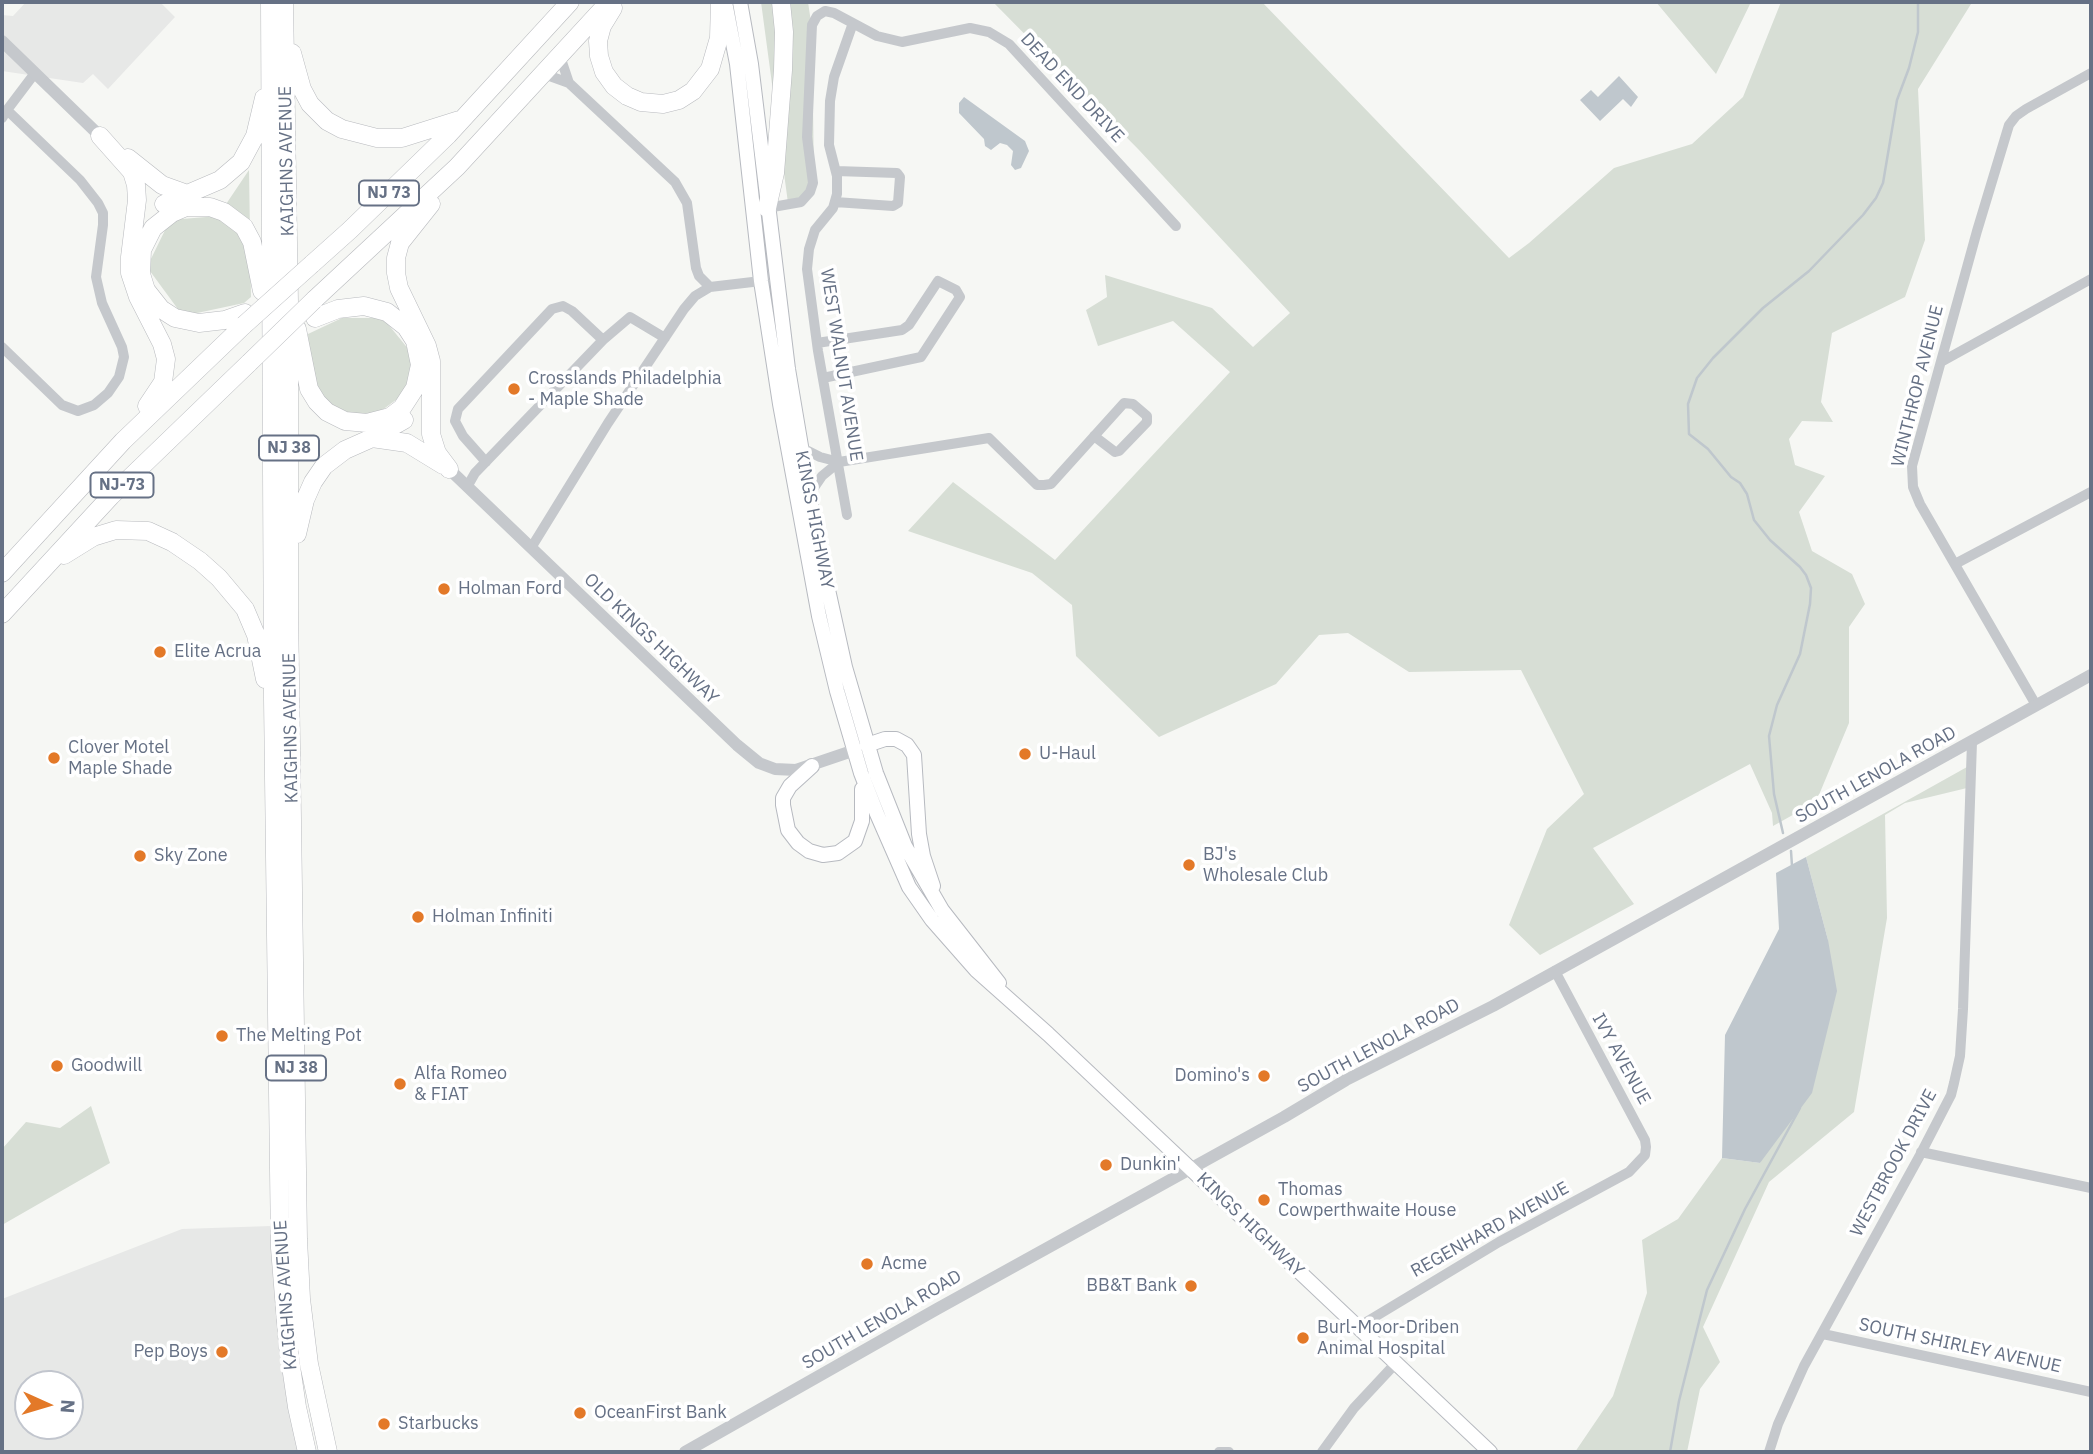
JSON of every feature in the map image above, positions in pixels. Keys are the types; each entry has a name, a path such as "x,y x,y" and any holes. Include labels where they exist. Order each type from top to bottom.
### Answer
{"highway":[{"name":"KAIGHNS AVENUE","path":"270,2 275,329 273,699 280,1248 288,1346 307,1451"},
{"name":"KAIGHNS AVENUE","path":"284,2 286,45 282,300 300,1282 309,1364 328,1452"},
{"name":"NJ 73","path":"314,309 457,167 609,2"},
{"path":"617,2 600,33 598,49 601,64 614,86 627,96 656,104 686,96 705,78 718,49 720,2"},
{"path":"766,208 775,173 783,71 784,32 781,2"},
{"name":"NJ 73","path":"282,300 312,264 376,206 463,119 567,4"},
{"path":"286,45 295,56 299,80 310,104 320,116 342,129 377,138 402,138 463,119"},
{"path":"131,248 150,215 165,203 220,180 246,155 258,125 272,60"},
{"path":"100,136 156,181 187,194"},
{"path":"100,136 132,172 136,185 137,200 129,265 132,281 162,344 166,366 159,389 122,441"},
{"path":"449,469 435,447 431,434 428,346 399,288 396,258 404,237 445,188 457,167"},
{"path":"314,309 296,329 275,329 263,296 253,242 238,221 224,212 202,206 178,210 159,222 145,242 141,258 143,282 155,303 167,314 190,322 245,319 282,300 299,336 307,382 321,407 338,419 359,423 382,420 402,408 415,388 420,365 415,341 406,327 387,312 364,306 314,309"},
{"name":"NJ-73","path":"2,573 122,441 245,319"},
{"name":"NJ-73","path":"2,614 160,447 249,363 275,329"},
{"path":"289,593 299,519 313,482 324,466 337,455 397,425 412,413 431,377"},
{"path":"372,438 407,443 449,469"},
{"path":"43,569 93,537 108,531 140,529 172,541 200,561 245,609 256,635 264,674 273,699"}],"main road":[{"name":"KINGS HIGHWAY","path":"725,2 737,64 761,281 802,532 830,664 861,748 915,867 940,907 1010,998"},
{"name":"KINGS HIGHWAY","path":"740,2 750,55 766,208 800,447 861,748"},
{"path":"812,766 786,791 783,813 789,830 798,843 809,851 823,855 845,850 858,835 862,821 861,748 885,739 895,739 907,745 914,755 919,834 926,866 940,907"},
{"name":"KINGS HIGHWAY","path":"861,773 909,887 932,920 964,957 1490,1452"}],"street":[{"name":"DEAD END DRIVE","path":"766,208 801,202 810,192 813,183 807,137 812,25 817,16 825,11 877,36 902,42 970,28 989,32 1009,44 1176,226"},
{"path":"836,171 897,173 900,177 898,203 894,206 835,202 836,171 829,145 830,101 836,66 853,23"},
{"path":"2,41 100,136"},
{"path":"560,56 569,83"},
{"path":"2,347 62,405 78,411 94,405 108,393 119,377 124,357 118,336 102,303 96,277 103,225 103,214 98,202 80,180 4,114 35,74"},
{"path":"544,74 569,83 659,166 679,188 687,203 696,268 699,276 710,287"},
{"name":"WINTHROP AVENUE","path":"2036,705 1916,495 1912,476 1914,455 2005,134 2017,116 2091,74"},
{"name":"WEST WALNUT AVENUE","path":"835,202 815,230 808,249 807,269 847,515"},
{"path":"1941,362 2091,279"},
{"path":"531,548 608,423 695,296 710,287 761,281"},
{"path":"817,343 902,330 909,325 938,281 956,290 960,298 922,357 823,377"},
{"path":"486,462 463,436 454,421 458,409 552,309 563,306 572,311 603,340"},
{"path":"467,487 475,473 603,340 630,317 665,338"},
{"path":"800,447 820,457 839,462 989,438 1037,485 1044,485 1051,484 1094,436 1124,403 1133,404 1147,416 1147,422 1119,451 1115,452 1094,436"},
{"path":"809,495 822,476 839,462"},
{"name":"OLD KINGS HIGHWAY","path":"449,469 752,758 782,770 812,766 861,748"},
{"path":"1955,564 2091,492"},
{"name":"SOUTH LENOLA ROAD","path":"685,1452 1346,1080 1493,1006 2091,675"},
{"name":"WESTBROOK DRIVE","path":"1769,1452 1800,1374 1951,1095 1960,1056 1972,741"},
{"name":"IVY AVENUE","path":"1555,971 1645,1140 1647,1147 1638,1163"},
{"path":"1921,1153 2091,1188"},
{"name":"REGENHARD AVENUE","path":"1357,1327 1499,1242 1629,1172 1638,1163"},
{"name":"SOUTH SHIRLEY AVENUE","path":"1823,1334 2091,1392"},
{"path":"1322,1452 1354,1408 1396,1363"},
{"path":"1219,1452 1229,1452"}],"shaded area":[{"path":"26,2 160,2 175,17 108,89 93,74 83,83 2,71 2,15 13,16"},
{"path":"761,2 808,2 812,29 814,184 799,202 788,203"},
{"path":"993,2 1262,2 1509,258 1614,168 1692,144 1743,97 1781,2 1975,2 1971,4 1918,89 1925,240 1905,297 1832,333 1821,402 1833,422 1802,421 1789,439 1795,465 1825,476 1799,512 1812,551 1852,574 1865,604 1849,627 1849,723 1816,802 1773,826 1772,813 1750,764 1593,848 1634,904 1540,955 1509,925 1547,829 1584,794 1521,670 1409,672 1348,633 1319,635 1276,684 1159,737 1076,656 1072,605 1032,573 908,531 953,482 1055,560 1230,372 1173,321 1098,346 1086,310 1107,297 1105,275 1212,308 1253,347 1290,313 1139,150"},
{"path":"1656,2 1751,2 1716,74"},
{"path":"1619,76 1638,97 1631,107 1623,99 1600,121 1580,100 1591,90 1598,97"},
{"path":"964,97 1025,141 1029,151 1021,168 1015,170 1011,165 1013,151 1007,145 1000,143 991,150 985,146 984,139 959,113 959,103"},
{"path":"249,170 251,297 244,303 183,316 147,267 170,220 218,216"},
{"path":"342,318 383,318 414,356 408,391 370,419 334,412 310,379 308,334"},
{"path":"1967,767 1967,788 1905,803 1885,815 1887,918 1854,1112 1769,1182 1703,1327 1720,1362 1700,1389 1687,1452 1575,1452 1613,1396 1647,1293 1642,1240 1678,1219 1722,1158 1760,1163 1828,940 1806,857"},
{"path":"1806,857 1828,940 1837,991 1812,1093 1760,1163 1722,1158 1725,1035 1779,929 1776,873"},
{"path":"91,1106 110,1163 2,1225 2,1149 26,1122 60,1128"},
{"path":"271,1226 284,1355 309,1452 2,1452 2,1299 182,1229"}],"waterway":[{"path":"1783,833 1774,794 1769,736 1777,705 1800,654 1811,588 1800,567 1770,540 1754,520 1747,494 1740,483 1731,477 1708,449 1689,434 1688,404 1697,378 1713,358 1763,308 1809,271 1876,198 1883,183 1897,100 1918,32 1918,2"},
{"path":"1791,851 1792,866"},
{"path":"1670,1452 1679,1401 1707,1290 1745,1209 1800,1108"}],"place":[{"name":"Crosslands Philadelphia - Maple Shade","path":"514,389"},
{"name":"Holman Ford","path":"444,589"},
{"name":"Elite Acrua","path":"160,652"},
{"name":"U-Haul","path":"1025,754"},
{"name":"Clover Motel Maple Shade","path":"54,758"},
{"name":"Sky Zone","path":"140,856"},
{"name":"BJ's Wholesale Club","path":"1189,865"},
{"name":"Holman Infiniti","path":"418,917"},
{"name":"The Melting Pot","path":"222,1036"},
{"name":"Goodwill","path":"57,1066"},
{"name":"Domino's","path":"1264,1076"},
{"name":"Alfa Romeo & FIAT","path":"400,1084"},
{"name":"Dunkin'","path":"1106,1165"},
{"name":"Thomas Cowperthwaite House","path":"1264,1200"},
{"name":"Acme","path":"867,1264"},
{"name":"BB&T Bank","path":"1191,1286"},
{"name":"Burl-Moor-Driben Animal Hospital","path":"1303,1338"},
{"name":"Pep Boys","path":"222,1352"},
{"name":"OceanFirst Bank","path":"580,1413"},
{"name":"Starbucks","path":"384,1424"}]}
